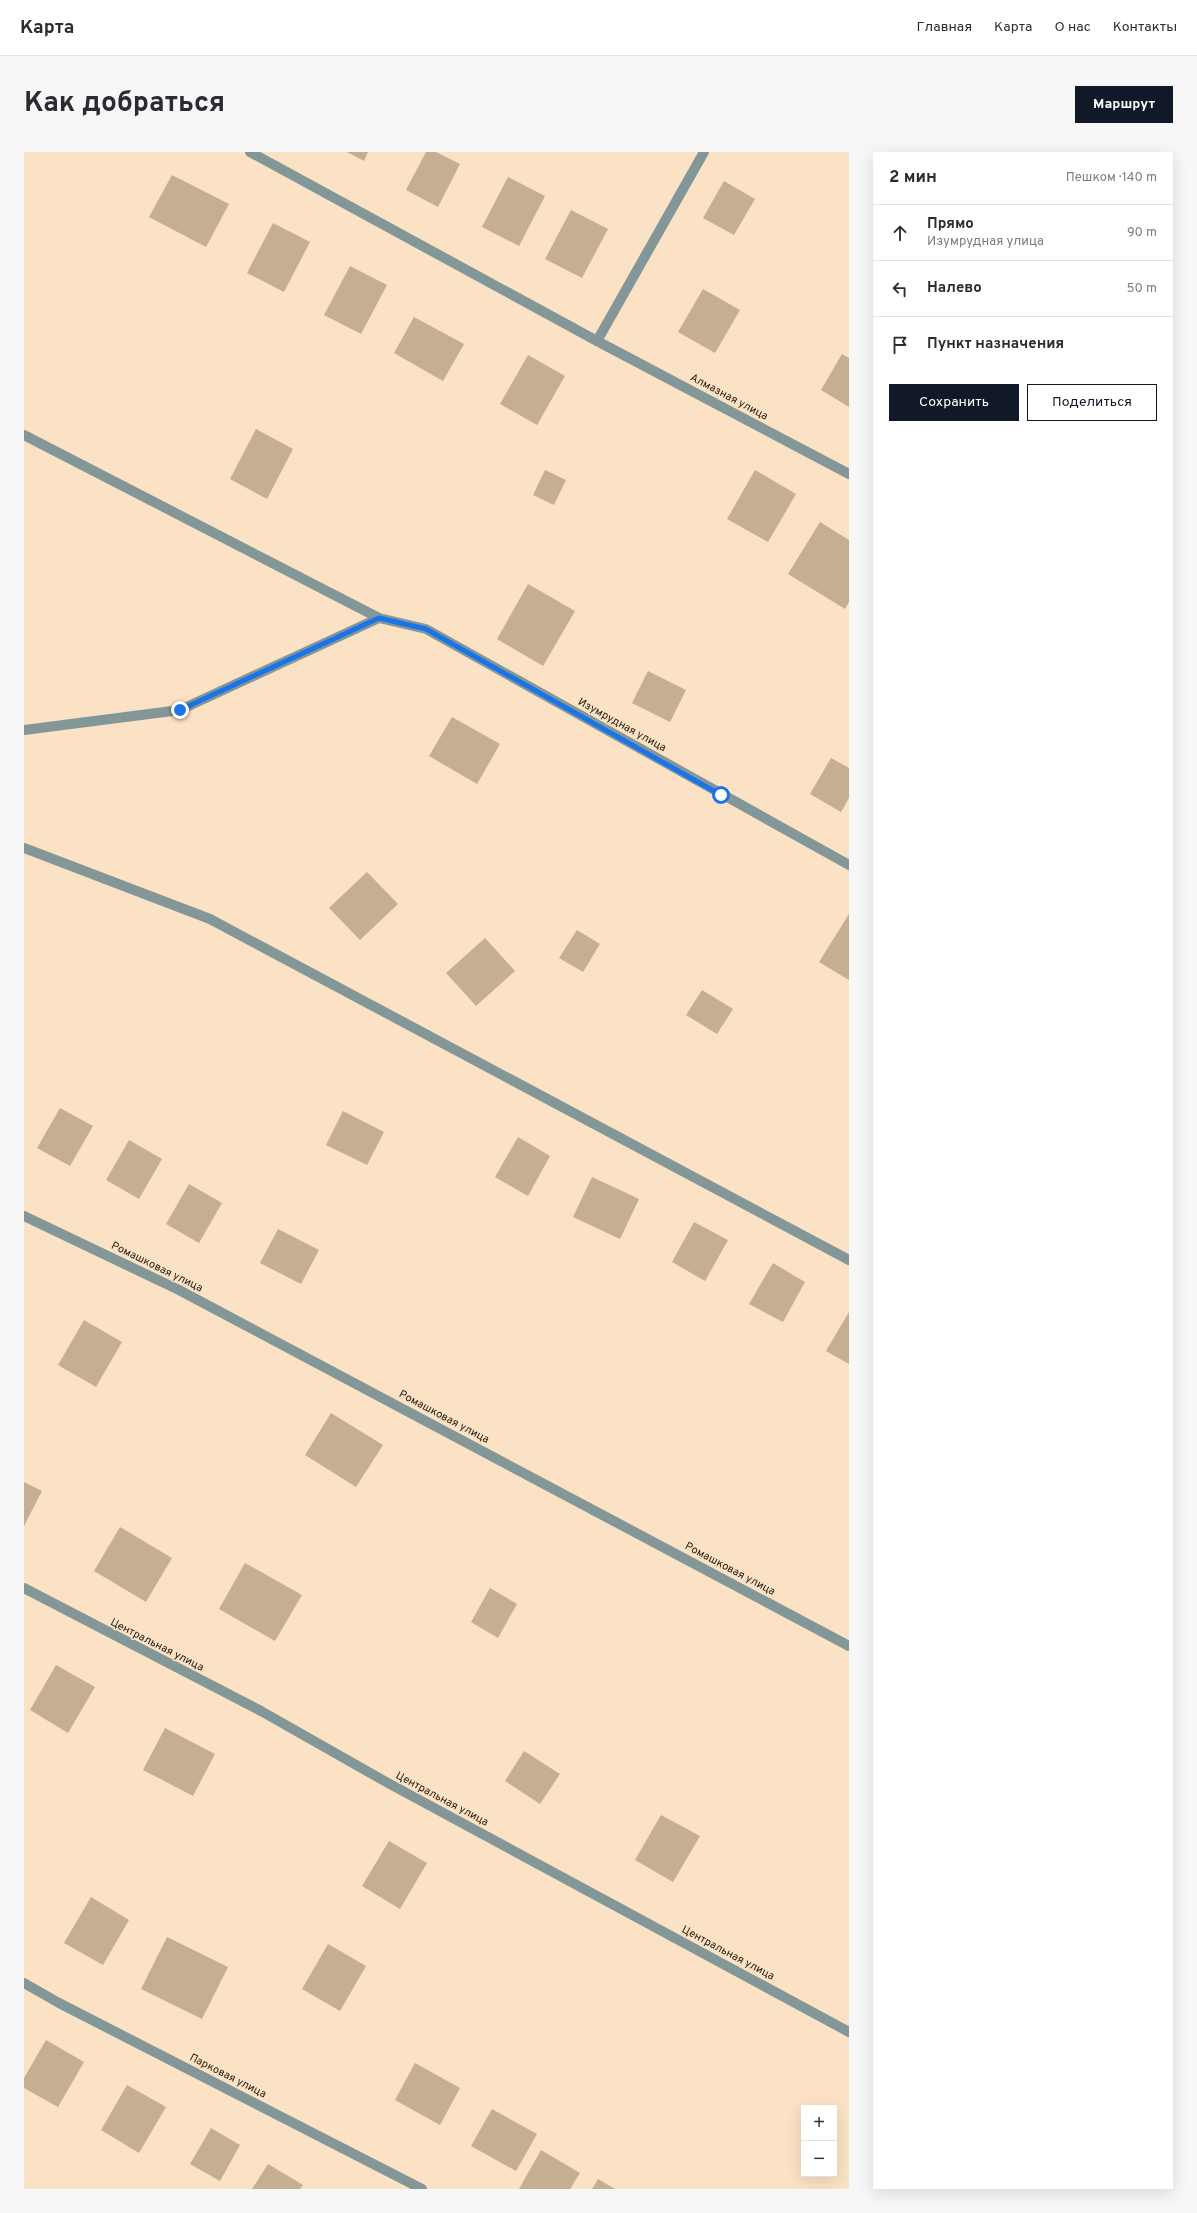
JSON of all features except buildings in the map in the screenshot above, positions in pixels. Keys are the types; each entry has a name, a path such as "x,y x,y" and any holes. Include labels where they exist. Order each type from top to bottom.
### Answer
{"street":[{"name":"Алмазная улица","path":"250,152 597,341 849,474"},
{"path":"597,341 704,152"},
{"name":"Изумрудная улица","path":"24,435 379,618 426,629 849,865"},
{"path":"24,730 180,710 379,618"},
{"path":"24,848 210,919 849,1260"},
{"name":"Ромашковая улица","path":"24,1216 179,1290 849,1646"},
{"name":"Центральная улица","path":"24,1588 261,1711 388,1783 849,2032"},
{"name":"Парковая улица","path":"24,1983 66,2007 422,2189"}],"route":[{"path":"180,710 379,618 426,629 721,795"}]}
